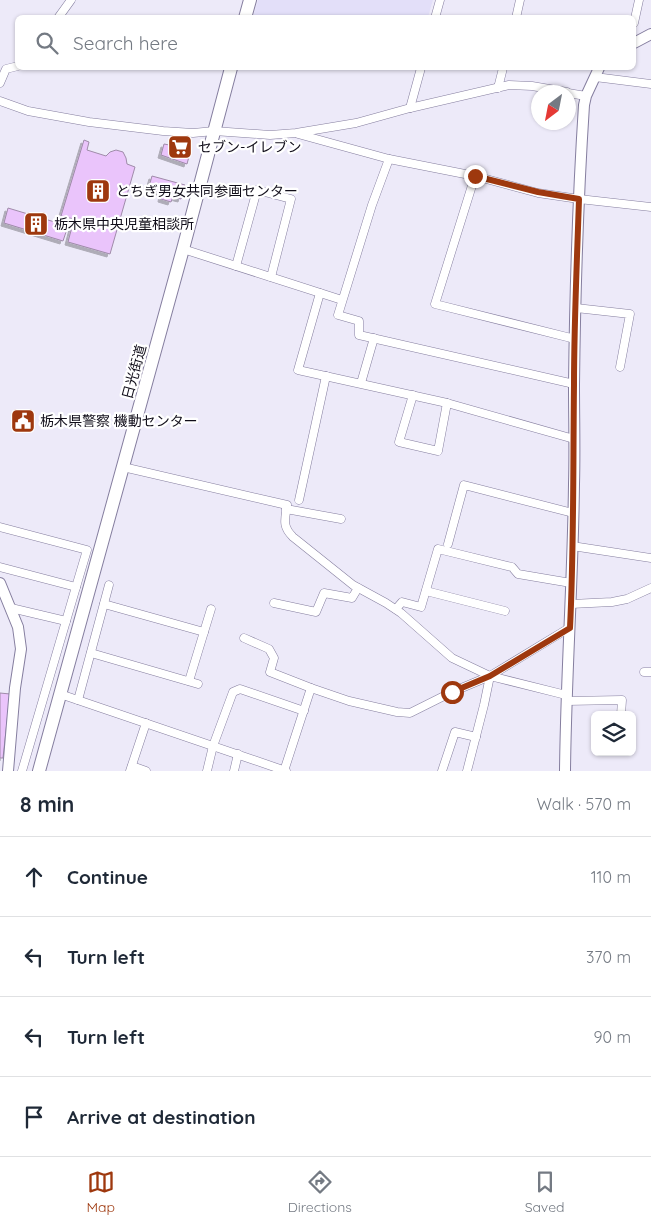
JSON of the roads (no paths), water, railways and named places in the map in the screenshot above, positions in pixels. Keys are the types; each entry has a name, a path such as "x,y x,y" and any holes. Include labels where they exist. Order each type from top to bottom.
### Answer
{"highway":[{"path":"246,15 250,0"},
{"name":"日光街道","path":"39,771 230,70"}],"street":[{"path":"60,15 71,0"},
{"path":"436,15 440,0"},
{"path":"517,15 520,0"},
{"path":"636,15 639,0"},
{"path":"636,42 651,34"},
{"path":"0,83 6,69 15,67"},
{"path":"410,108 420,70"},
{"path":"498,88 503,70"},
{"path":"565,771 566,698 571,604 575,339 584,105 597,72 651,84"},
{"path":"0,101 28,111 89,122 163,131 193,133 214,131 270,135 296,133 356,122 498,88 531,86"},
{"path":"576,94 586,96"},
{"path":"296,133 389,159 475,176 538,192 579,199 651,207"},
{"path":"389,159 372,205 338,315 359,321 359,335 574,384"},
{"path":"475,176 435,304 575,339"},
{"path":"236,266 257,190 291,198 271,277"},
{"path":"183,249 342,300"},
{"path":"320,293 298,370 447,402 574,439"},
{"path":"576,308 630,314 620,367"},
{"path":"361,383 374,338"},
{"path":"299,500 326,376"},
{"path":"413,395 400,442 438,450 447,402"},
{"path":"123,467 287,505 285,519 287,530 353,585 396,609 452,658 490,676 566,698 622,700 621,711"},
{"path":"448,544 464,485 573,513"},
{"path":"286,509 341,519"},
{"path":"0,527 87,550 22,771"},
{"path":"572,546 651,558"},
{"path":"396,609 402,602 421,607 438,549 512,567 518,574 571,582"},
{"path":"0,567 76,587"},
{"path":"0,582 18,627 21,649 15,688 8,771"},
{"path":"78,700 109,585"},
{"path":"274,603 316,612 324,593 352,598 358,588"},
{"path":"571,604 612,602 627,599 651,588"},
{"path":"426,591 505,611"},
{"path":"104,604 204,632"},
{"path":"11,608 66,621"},
{"path":"189,681 212,609"},
{"path":"244,638 270,649 274,658 270,672 348,702 410,714 452,692 490,676 570,628"},
{"path":"91,654 198,684"},
{"path":"467,771 490,676"},
{"path":"60,694 285,771 311,688"},
{"path":"207,771 213,746 233,692 240,689 304,712"},
{"path":"146,723 131,769 146,771"},
{"path":"442,771 455,732 476,737"},
{"path":"234,771 238,754"}],"place":[{"name":"セブン-イレブン","path":"180,147"},
{"name":"とちぎ男女共同参画センター","path":"98,191"},
{"name":"栃木県中央児童相談所","path":"36,224"},
{"name":"栃木県警察 機動センター","path":"23,421"}]}
